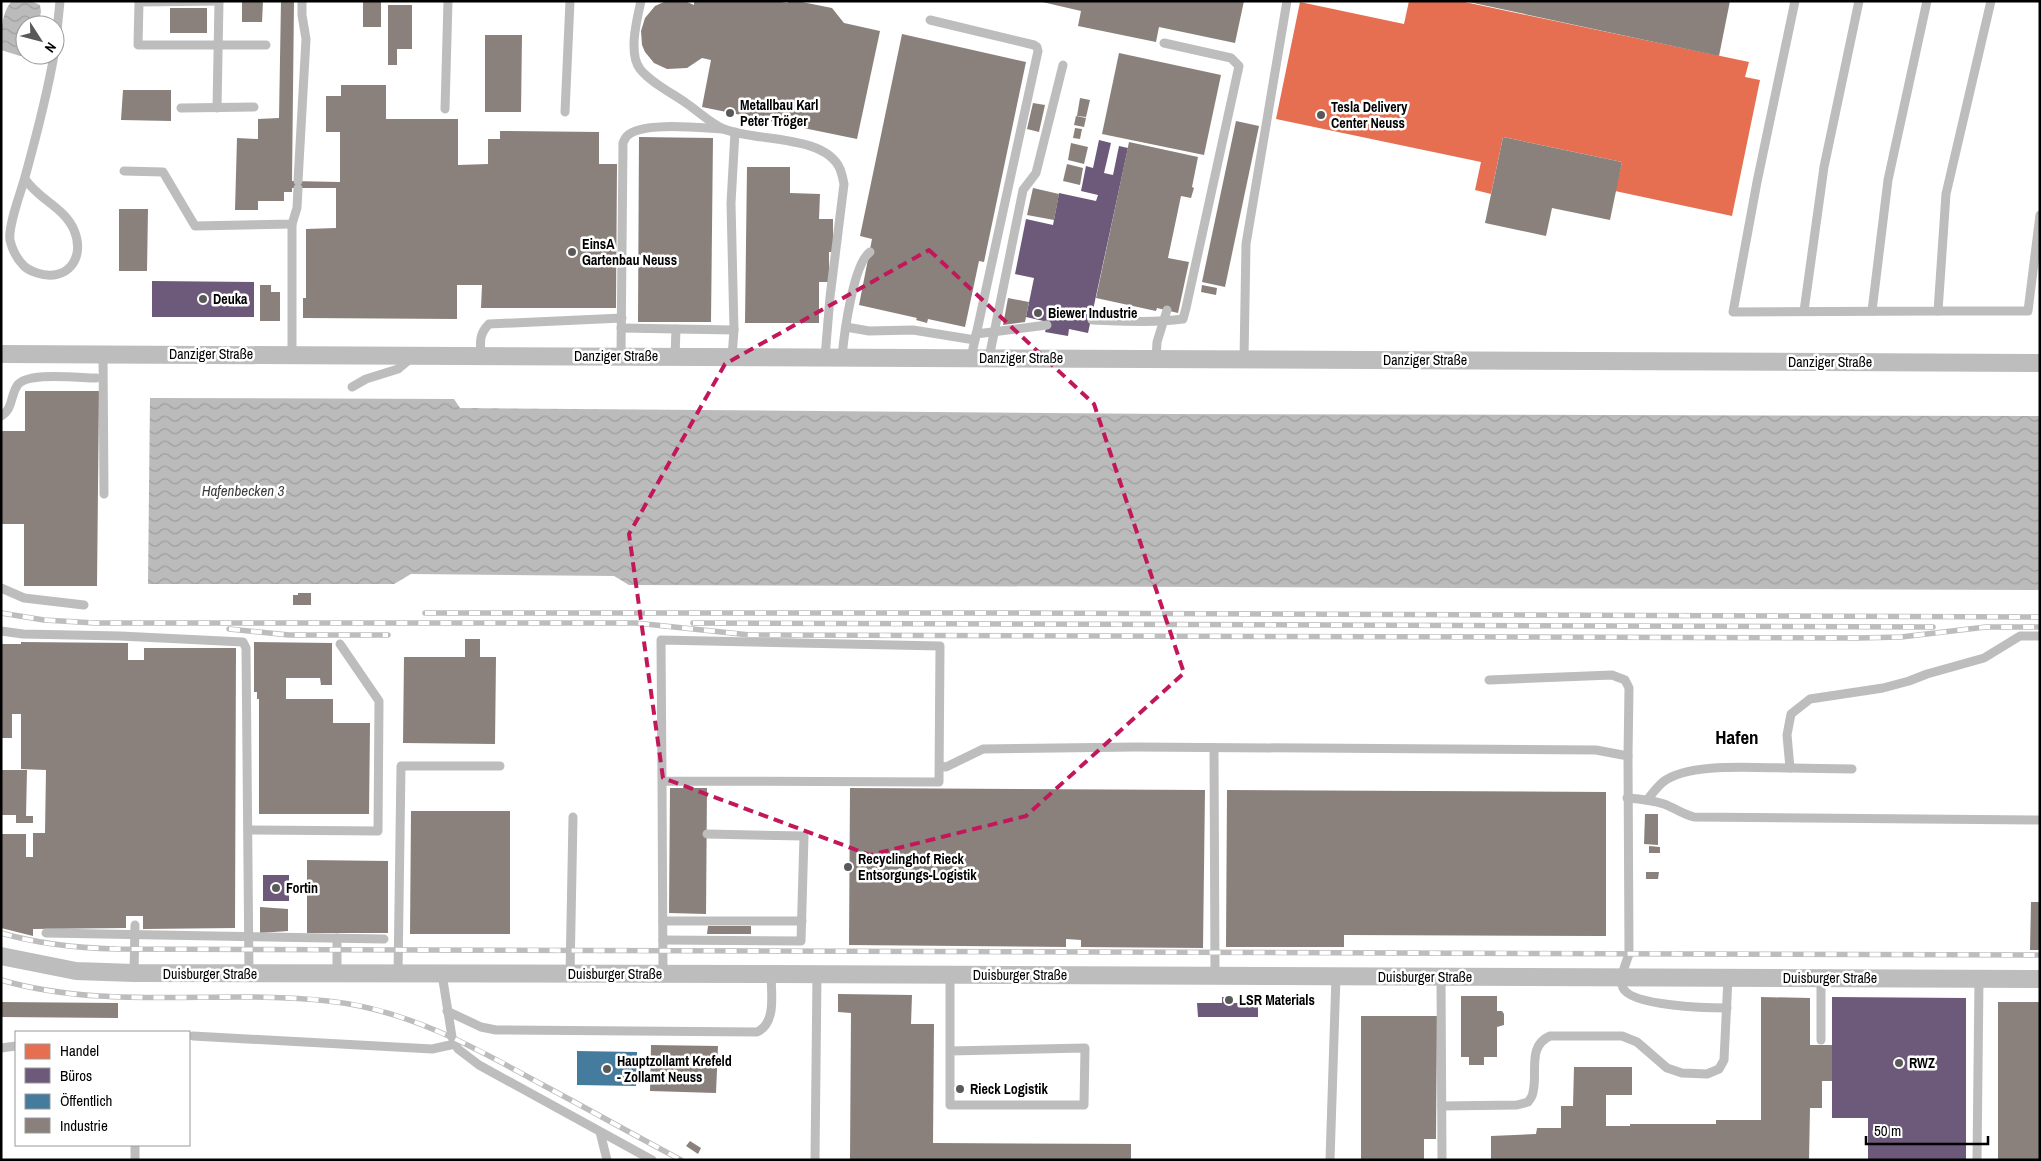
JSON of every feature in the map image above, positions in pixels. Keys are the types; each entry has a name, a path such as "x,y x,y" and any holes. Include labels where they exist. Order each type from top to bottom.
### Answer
{"street":[{"name":"Danziger Straße","path":"1,354 2040,363"},
{"name":"Duisburger Straße","path":"1,956 76,971 134,974 818,974 2040,979"}],"lane":[{"path":"59,15 60,1"},
{"path":"217,108 218,45 219,1 139,2 138,45 218,45 266,45"},
{"path":"292,355 292,224 297,208 306,39 302,1"},
{"path":"445,108 448,1"},
{"path":"565,112 570,1"},
{"path":"641,1 634,36 639,68 723,129"},
{"path":"1244,359 1246,244 1287,1"},
{"path":"1795,1 1733,312 2028,311 2040,215"},
{"path":"1804,311 1824,167 1859,1"},
{"path":"1872,311 1888,180 1927,1"},
{"path":"1938,311 1946,194 1991,1"},
{"path":"930,20 1034,45 1038,51 971,358"},
{"path":"1092,320 1165,321 1183,318 1186,308 1239,66 1231,58 1164,43"},
{"path":"24,180 33,191 56,206 74,230 78,244 74,263 63,274 47,276 28,270 17,259 10,239 24,180 40,122 52,65"},
{"path":"989,358 1023,190 1036,173 1063,65"},
{"path":"181,108 254,107"},
{"path":"621,356 623,144 627,136 640,130 658,126 723,129 804,144 824,152 840,168 844,184 830,297 834,357"},
{"path":"732,357 734,330 731,203 735,132"},
{"path":"124,171 163,172 196,226 292,224"},
{"path":"834,357 846,327 857,270 864,256 870,252"},
{"path":"1156,359 1157,342 1167,310"},
{"path":"481,356 481,331 489,324 622,318"},
{"path":"846,327 869,331 913,330 976,337 993,332 1047,325"},
{"path":"621,328 734,330"},
{"path":"675,357 676,329"},
{"path":"104,354 104,494"},
{"path":"352,387 366,379 398,369 408,362 413,355"},
{"path":"1,416 10,408 16,387 22,380 33,377 96,378"},
{"path":"1,588 24,598 84,606"},
{"path":"1,631 23,634 243,642 246,648 248,974"},
{"path":"1790,768 1787,735 1791,714 1810,699 1883,688 1910,681 1927,674 1984,658 2020,636 2040,636"},
{"path":"662,781 939,782 940,646 661,640 663,974"},
{"path":"248,830 378,830 379,701 340,644"},
{"path":"1489,680 1612,675 1625,680 1629,688 1627,798 1629,954 1622,978 1623,988 1630,996 1642,999 1698,1008 1727,1008"},
{"path":"1214,748 1215,976"},
{"path":"940,766 946,767 983,749 1596,750 1628,756"},
{"path":"398,974 400,766 500,766"},
{"path":"1647,800 1662,782 1696,769 1852,769"},
{"path":"1627,798 1647,800 1666,805 1680,813 1694,816 2040,820"},
{"path":"570,974 573,817"},
{"path":"663,940 802,941 804,836 708,834"},
{"path":"663,921 802,921"},
{"path":"134,974 135,925"},
{"path":"46,933 384,938"},
{"path":"337,938 337,974"},
{"path":"442,974 447,1011 455,1044 479,1065 652,1160"},
{"path":"447,1011 481,1027 496,1030 757,1032 763,1029 771,1015 771,974"},
{"path":"815,1160 818,974"},
{"path":"950,975 950,1051 950,1105 1084,1105 1084,1048 950,1051"},
{"path":"1330,1160 1336,976"},
{"path":"1441,977 1442,1160"},
{"path":"1442,1106 1517,1105 1528,1102 1533,1093 1536,1050 1542,1039 1550,1036 1622,1036 1637,1042 1667,1068 1682,1073 1707,1074 1719,1069 1724,1060 1728,978"},
{"path":"1821,978 1821,1040"},
{"path":"1978,1160 1979,978"},
{"path":"193,1036 432,1049 455,1044"},
{"path":"1,1048 15,1046"},
{"path":"600,1132 606,1160"},
{"path":"135,1146 135,1160"}],"highlighted area":[{"path":"929,250 1094,404 1184,673 1026,816 870,855 663,778 629,534 725,364"}],"water":[{"path":"12,1 31,1 40,5 40,15 15,15 15,54 1,50 4,17"},
{"name":"Hafenbecken 3","path":"150,398 454,399 460,408 1170,414 2040,416 2040,590 629,585 614,576 411,574 394,584 148,584"}],"building: Handel":[{"path":"1409,1 1460,1 1749,62 1745,77 1760,80 1732,216 1615,191 1622,162 1503,137 1491,194 1475,190 1481,162 1276,119 1300,2 1404,24"}],"building: Büros":[{"path":"1099,140 1111,143 1104,173 1113,175 1119,146 1128,148 1088,333 1069,329 1068,336 1045,332 1048,322 1026,317 1034,278 1015,274 1026,219 1053,225 1059,193 1096,201 1098,195 1081,191 1086,166 1093,168"},
{"name":"Deuka","path":"152,281 254,282 254,317 152,317"},
{"name":"Fortin","path":"263,875 289,875 289,901 263,901"},
{"path":"1222,997 1234,997 1234,1003 1258,1003 1258,1017 1198,1017 1197,1003 1222,1003"},
{"name":"RWZ","path":"1832,997 1966,998 1966,1160 1868,1160 1868,1118 1832,1118"}],"building: Öffentlich":[{"name":"Hauptzollamt Krefeld - Zollamt Neuss","path":"577,1051 637,1052 636,1086 577,1085"}],"building: Industrie":[{"path":"242,1 263,1 262,22 242,22"},
{"path":"281,1 294,1 292,181 340,182 340,132 326,132 326,96 341,96 341,85 386,85 386,119 458,119 458,165 488,164 488,139 500,139 500,131 599,132 599,164 617,164 616,308 481,308 482,285 457,285 457,319 303,318 303,298 306,298 306,229 336,228 336,188 292,188 292,192 284,192 284,201 258,201 258,210 235,210 237,138 258,139 258,119 279,118"},
{"path":"363,1 381,1 381,27 363,27"},
{"path":"666,1 685,1 694,5 694,1 774,1 788,3 788,1 797,1 832,8 844,23 880,31 857,139 702,107 711,60 702,58 687,68 667,69 654,63 642,45 641,31 645,18 655,6"},
{"path":"1038,1 1244,1 1235,43 1159,27 1156,42 1078,26 1081,11"},
{"path":"1464,1 1668,2 1730,1 1719,56"},
{"path":"388,5 412,5 412,49 397,49 397,65 388,65"},
{"path":"170,8 207,8 207,33 170,33"},
{"path":"902,34 1026,62 984,262 979,261 965,327 928,319 927,323 916,320 917,318 859,305 872,239 860,236"},
{"path":"485,35 522,35 521,112 485,112"},
{"path":"1119,53 1221,75 1204,155 1102,134"},
{"path":"123,90 171,90 171,121 121,120"},
{"path":"1080,98 1090,100 1086,117 1077,116"},
{"path":"1033,103 1045,105 1039,132 1027,129"},
{"path":"1076,116 1086,118 1084,127 1074,125"},
{"path":"1236,121 1259,126 1225,287 1202,282"},
{"path":"1075,128 1082,129 1080,139 1073,138"},
{"path":"639,137 713,138 711,322 638,322"},
{"path":"1503,137 1622,162 1610,220 1552,208 1546,236 1485,223"},
{"path":"1129,142 1198,157 1191,198 1181,196 1168,258 1189,262 1178,313 1157,308 1156,311 1096,298"},
{"path":"1071,143 1088,147 1084,164 1068,160"},
{"path":"1067,164 1083,168 1080,185 1063,181"},
{"path":"747,167 790,167 790,193 820,194 819,219 833,219 833,252 829,252 829,282 819,282 819,323 745,323"},
{"path":"1033,188 1059,194 1054,220 1027,215"},
{"path":"119,209 148,209 147,271 119,271"},
{"path":"260,285 271,285 271,292 280,292 280,321 260,321"},
{"path":"1202,285 1217,288 1216,295 1201,292"},
{"path":"1008,298 1029,302 1025,322 1003,325"},
{"path":"25,391 99,391 97,586 24,586 24,524 1,524 1,431 25,431"},
{"path":"298,593 311,593 311,605 293,605 293,595 298,595"},
{"path":"465,639 480,639 480,657 496,657 495,744 403,743 404,657 465,657"},
{"path":"21,642 128,643 128,660 144,660 144,648 236,648 235,928 143,929 143,916 126,916 126,928 33,929 33,936 1,928 1,834 26,834 26,857 33,857 33,833 45,833 46,770 21,769 21,714 12,714 12,738 1,738 1,644 21,644"},
{"path":"254,642 332,643 332,685 321,685 320,678 286,678 286,699 333,699 333,723 370,723 369,814 259,814 259,699 257,699 257,692 254,692"},
{"path":"1,770 27,770 26,816 33,816 33,823 16,823 16,815 1,815"},
{"path":"670,788 707,788 706,914 669,913"},
{"path":"850,788 1205,790 1203,948 1081,947 1081,940 1066,939 1066,947 849,945"},
{"path":"1227,790 1606,792 1606,936 1344,935 1344,947 1226,947"},
{"path":"411,811 510,811 510,934 410,934"},
{"path":"1645,814 1658,814 1658,845 1644,844"},
{"path":"1649,846 1660,847 1660,853 1649,853"},
{"path":"307,860 388,861 388,933 307,933"},
{"path":"1646,872 1659,872 1658,879 1646,879"},
{"path":"2031,902 2040,902 2040,950 2030,950"},
{"path":"260,907 288,909 288,931 260,933"},
{"path":"708,926 751,926 751,934 707,934"},
{"path":"838,994 912,995 911,1024 934,1024 933,1143 1131,1144 1131,1160 850,1160 851,1013 838,1012"},
{"path":"1461,996 1497,996 1497,1011 1502,1011 1504,1014 1504,1025 1497,1027 1497,1057 1484,1057 1484,1065 1469,1065 1469,1057 1461,1057"},
{"path":"1761,997 1810,998 1810,1045 1832,1045 1832,1081 1822,1081 1822,1108 1810,1108 1809,1160 1491,1160 1491,1136 1536,1134 1537,1128 1561,1128 1561,1106 1573,1106 1574,1067 1632,1067 1632,1095 1606,1095 1606,1126 1630,1126 1630,1124 1716,1124 1716,1120 1761,1120"},
{"path":"1,1002 118,1003 118,1018 1,1017"},
{"path":"1998,1002 2040,1002 2040,1160 1998,1160"},
{"path":"1361,1016 1437,1016 1436,1139 1424,1139 1424,1160 1361,1160"},
{"path":"651,1045 718,1046 716,1093 650,1091"},
{"path":"690,1141 701,1148 698,1154 686,1146"}],"railway":[{"path":"1,613 44,620 95,623 636,623 750,635 1859,638 1901,637 1986,627 2040,627"},
{"path":"425,613 2040,617"},
{"path":"693,623 1933,627"},
{"path":"229,629 289,635 388,635"},
{"path":"1,933 58,945 116,949 2040,955"},
{"path":"1,980 41,989 82,995 164,998 287,998 357,1005 385,1012 412,1021 465,1044 681,1160"}],"place":[{"name":"Metallbau Karl Peter Tröger","path":"730,113"},
{"name":"Tesla Delivery Center Neuss","path":"1321,115"},
{"name":"EinsA Gartenbau Neuss","path":"572,252"},
{"name":"Deuka","path":"203,299"},
{"name":"Biewer Industrie","path":"1038,313"},
{"name":"Recyclinghof Rieck Entsorgungs-Logistik","path":"848,867"},
{"name":"Fortin","path":"276,888"},
{"name":"LSR Materials","path":"1229,1000"},
{"name":"RWZ","path":"1899,1063"},
{"name":"Hauptzollamt Krefeld - Zollamt Neuss","path":"607,1069"},
{"name":"Rieck Logistik","path":"960,1089"}],"district":[{"name":"Hafen","path":"1737,737"}]}
